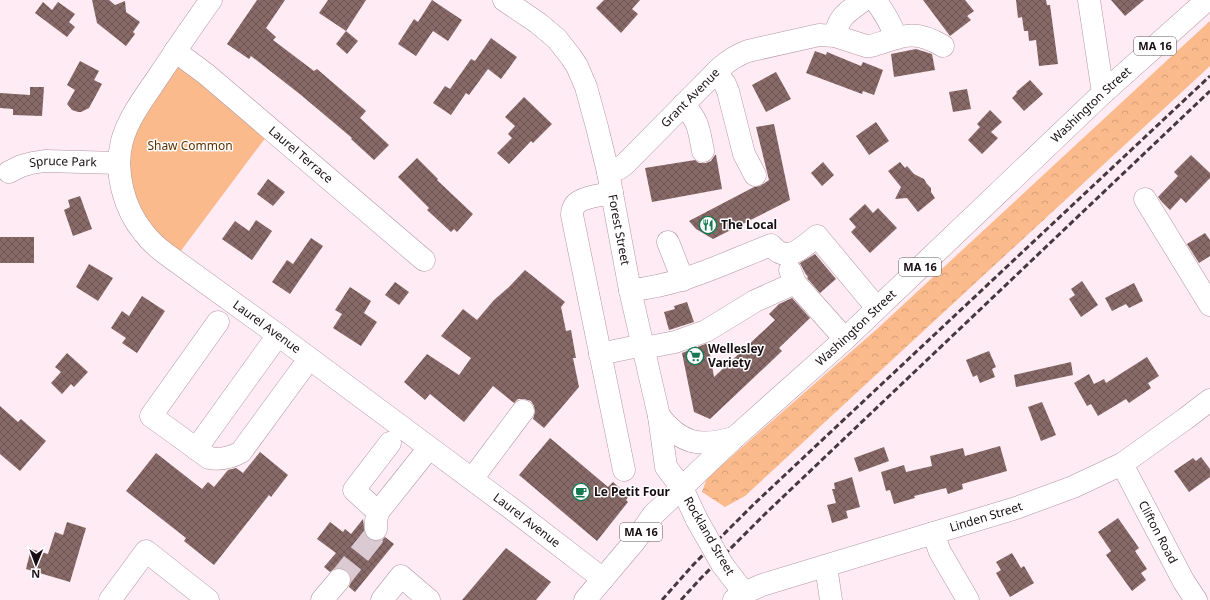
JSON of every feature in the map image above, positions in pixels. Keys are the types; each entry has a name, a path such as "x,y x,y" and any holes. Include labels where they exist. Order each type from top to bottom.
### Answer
{"street":[{"name":"Laurel Avenue","path":"211,0 141,102 122,141 119,163 122,184 127,205 137,224 150,240 166,254 522,516 603,579"},
{"name":"Forest Street","path":"504,0 548,32 561,44 577,66 586,87 598,127 608,172 630,290 659,416 666,467 682,488"},
{"path":"835,36 838,23 841,18 864,0"},
{"path":"875,0 893,27 896,38"},
{"path":"1089,0 1103,93"},
{"name":"Washington Street","path":"585,600 635,541 653,515 734,438 845,339 1103,93 1208,0"},
{"name":"Grant Avenue","path":"608,172 624,165 729,60 748,51 819,35 835,36 866,46 871,46 908,35 920,36 943,46"},
{"name":"Laurel Terrace","path":"175,51 212,79 424,260"},
{"path":"716,72 728,91 744,154 755,175"},
{"path":"683,105 690,111 696,120 703,151"},
{"name":"Spruce Park","path":"9,172 32,162 119,163"},
{"path":"612,193 583,200 575,204 572,215 624,470"},
{"path":"1145,199 1210,305"},
{"path":"630,290 646,289 683,280 780,250 799,251 817,236 877,308"},
{"path":"668,242 683,280"},
{"path":"780,250 795,283 845,339"},
{"path":"600,354 675,342 706,331 755,301 795,283"},
{"path":"218,322 151,416 206,457 214,459 231,456 241,452 309,359"},
{"path":"196,449 278,335"},
{"name":"Linden Street","path":"739,597 762,585 1030,503 1073,487 1122,464 1186,419 1210,400"},
{"path":"472,479 523,411"},
{"path":"659,416 672,430 689,440 704,443 734,438"},
{"path":"390,443 354,490 377,521 430,448"},
{"name":"Clifton Road","path":"1122,464 1184,582 1196,600"},
{"name":"Rockland Street","path":"682,488 697,520 739,597"},
{"path":"933,533 940,552 968,600"},
{"path":"110,600 146,552 208,600"},
{"path":"826,566 831,600"},
{"path":"382,600 401,576 429,600"},
{"path":"322,600 339,580"}],"green space":[{"path":"1210,21 1210,66 745,496 725,507 702,492 707,478 877,329"},
{"name":"Shaw Common","path":"177,63 266,137 180,252 168,244 157,233 151,226 139,205 131,182 129,157 136,131"}],"building":[{"path":"92,0 109,0 115,5 125,1 126,12 140,22 133,32 135,34 126,46 97,23"},
{"path":"257,0 285,0 266,28 276,37 273,40 314,71 317,69 366,111 360,118 389,145 374,160 351,139 352,138 301,95 251,56 249,59 227,44"},
{"path":"328,0 366,0 346,31 319,13"},
{"path":"432,0 462,20 448,41 433,31 416,56 398,44 414,19 418,22"},
{"path":"604,0 640,0 632,9 638,14 621,33 596,8"},
{"path":"923,0 965,0 974,11 967,16 971,20 950,36"},
{"path":"1016,0 1046,0 1047,5 1050,5 1058,64 1039,66 1036,40 1029,41 1028,31 1024,31 1022,17 1018,18"},
{"path":"1111,0 1144,0 1125,16"},
{"path":"43,2 52,10 58,2 75,14 69,22 75,27 67,37 35,13"},
{"path":"346,31 358,41 347,54 336,44"},
{"path":"491,38 517,57 501,79 488,69 469,95 466,93 451,115 433,103 445,86 450,89 471,59 475,61"},
{"path":"916,49 932,54 935,70 894,77 891,54"},
{"path":"815,51 826,55 827,52 861,66 863,62 883,70 874,95 863,91 862,94 806,73"},
{"path":"80,61 99,71 94,80 102,84 89,108 78,112 72,110 67,104 75,90 67,85"},
{"path":"776,72 791,99 766,112 752,85"},
{"path":"1030,80 1043,94 1024,111 1012,98 1017,93 1016,92"},
{"path":"30,87 44,87 42,116 13,115 13,109 0,108 0,93 30,95"},
{"path":"967,89 971,109 953,112 949,92"},
{"path":"524,97 552,124 533,143 531,141 509,164 497,153 512,138 508,134 515,126 505,117"},
{"path":"990,110 1002,122 991,132 998,138 982,154 968,140 980,127 977,124"},
{"path":"876,122 889,141 869,155 856,136"},
{"path":"774,124 790,200 713,239 696,229 689,221 754,187 760,186 769,180 756,127"},
{"path":"715,155 722,189 652,202 645,168 695,160 699,163 706,163 711,161"},
{"path":"1191,155 1210,173 1210,178 1186,203 1181,198 1170,210 1158,197 1178,176 1174,172"},
{"path":"417,158 438,179 437,180 473,214 457,232 454,229 451,232 427,210 429,208 398,177"},
{"path":"823,162 834,175 822,186 811,173"},
{"path":"900,162 905,168 907,166 914,174 924,179 931,188 931,192 935,198 918,212 907,198 895,199 901,187 888,171"},
{"path":"268,179 285,192 273,206 257,194"},
{"path":"80,196 92,229 73,236 64,210 70,207 68,200"},
{"path":"865,204 873,213 878,208 897,228 870,253 851,232 856,227 849,219"},
{"path":"256,220 272,231 252,260 222,239 235,221 249,231"},
{"path":"1205,233 1210,240 1210,256 1199,263 1187,244"},
{"path":"0,237 34,237 34,263 0,263"},
{"path":"311,238 323,246 290,294 272,282 287,260 293,264"},
{"path":"815,254 836,279 820,293 807,278 808,277 800,263"},
{"path":"89,264 113,278 98,301 76,287"},
{"path":"525,270 565,302 561,307 566,331 571,330 576,358 573,358 579,387 544,428 533,419 535,412 531,401 518,399 514,403 493,386 464,422 430,394 425,400 404,382 427,354 459,375 471,358 441,336 463,309 477,320 494,300"},
{"path":"1082,281 1098,305 1081,317 1069,299 1075,295 1071,289"},
{"path":"395,282 409,292 399,305 385,295"},
{"path":"1134,283 1143,301 1129,308 1126,304 1112,311 1105,298"},
{"path":"350,287 371,301 364,313 377,322 361,346 333,328 342,314 335,310"},
{"path":"142,296 165,311 137,353 122,343 126,338 111,328 122,311 129,316"},
{"path":"792,298 810,318 779,348 782,351 710,419 694,412 682,353 708,343 714,377 775,320 769,314 779,304"},
{"path":"687,302 694,322 669,330 664,312 675,309 674,306"},
{"path":"989,351 996,367 992,369 995,377 980,383 977,375 973,377 966,360"},
{"path":"67,353 88,372 74,387 71,384 62,394 51,383 61,372 55,367"},
{"path":"1147,357 1159,376 1148,383 1151,388 1129,403 1126,399 1098,416 1091,404 1087,406 1074,383 1089,374 1094,384 1104,379 1106,383"},
{"path":"1071,362 1073,375 1016,387 1014,375"},
{"path":"1042,402 1056,435 1041,441 1028,407"},
{"path":"0,406 18,422 21,419 46,441 20,471 0,454"},
{"name":"Le Petit Four","path":"550,438 608,487 613,482 629,496 626,500 628,502 597,541 519,475"},
{"path":"1000,446 1007,471 962,484 963,489 948,494 946,488 914,496 915,498 894,504 890,490 886,491 881,472 904,465 906,472 932,466 930,456 963,448 965,456"},
{"path":"884,447 889,461 859,472 854,458"},
{"path":"260,452 288,475 271,497 269,495 214,565 184,541 186,538 126,491 156,453 202,489 208,482 214,487 228,470 236,468 243,473"},
{"path":"1201,457 1210,469 1210,477 1189,492 1174,471 1193,458 1196,461"},
{"path":"852,477 860,507 846,511 848,518 832,523 827,505 836,503 832,489 835,489 834,483"},
{"path":"1118,518 1139,548 1135,551 1147,569 1141,573 1146,580 1132,591 1106,555 1111,551 1098,532"},
{"path":"363,519 365,535 369,540 382,540 385,537 394,544 355,592 349,587 351,576 347,570 335,568 330,572 324,567 336,553 317,539 330,522 343,532 345,529 351,534"},
{"path":"67,522 86,528 70,582 26,569 31,549 48,554 55,532 63,535"},
{"path":"506,548 551,582 536,600 462,600"},
{"path":"1012,553 1021,568 1024,566 1034,583 1010,597 996,573 1001,570 996,562"}],"tunnel":[{"path":"339,580 373,537 376,529"}],"railway":[{"path":"662,600 694,564 754,504 1210,76"},
{"path":"681,600 766,513 1210,91"}],"place":[{"name":"The Local","path":"708,225"},
{"name":"Wellesley Variety","path":"695,356"},
{"name":"Le Petit Four","path":"581,492"}]}
